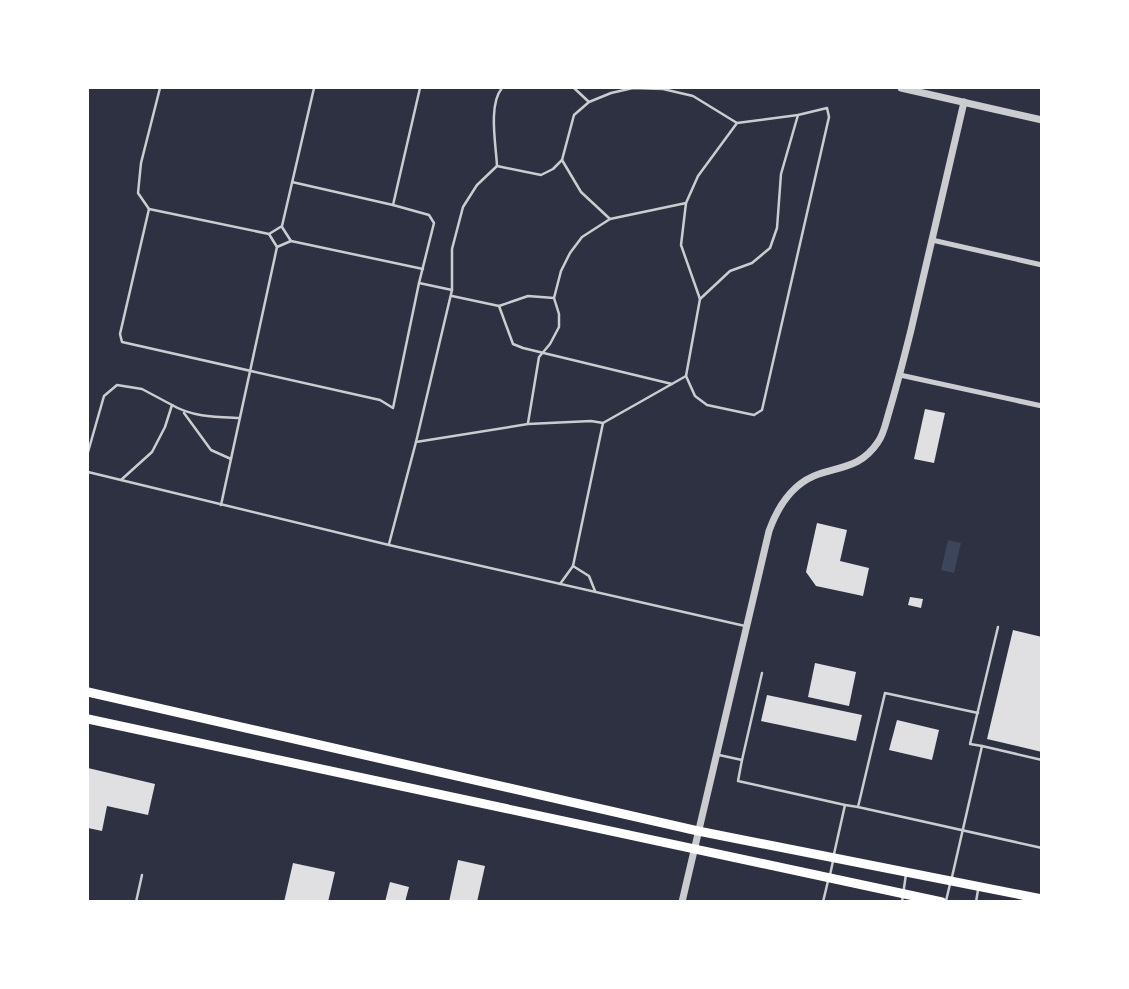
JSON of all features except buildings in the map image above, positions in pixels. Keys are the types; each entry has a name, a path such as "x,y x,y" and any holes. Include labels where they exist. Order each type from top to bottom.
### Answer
{"highway":[{"path":"88,692 698,831 1041,900"},
{"path":"88,719 829,878 903,897 944,901"}],"street":[{"path":"901,88 1041,120"},
{"path":"682,901 774,516 782,502 798,485 816,475 849,466 864,458 880,439 900,376 964,102"},
{"path":"932,240 1041,265"},
{"path":"900,376 1041,406"}],"lane":[{"path":"160,88 141,163 138,193 149,209 269,234 282,226"},
{"path":"291,240 282,226 314,88"},
{"path":"393,205 420,88"},
{"path":"497,166 494,120 498,93 502,88"},
{"path":"574,88 589,102"},
{"path":"497,166 541,175 553,169 562,160 574,115 589,102 633,88 663,89 692,96 737,123 798,115 827,108 829,117 762,410 754,415 707,405 695,396 686,376 700,299 681,245 686,203 698,176 737,123"},
{"path":"700,299 730,271 752,263 770,248 777,228 781,174 798,115"},
{"path":"562,160 581,192 610,219"},
{"path":"389,545 451,296 452,249 463,207 477,185 497,166"},
{"path":"149,209 120,334 122,342 380,400 393,408 434,223 429,215 292,182"},
{"path":"528,424 539,357 559,327 559,314 554,298 561,271 570,253 582,237 610,219 686,203"},
{"path":"221,505 277,247 269,234"},
{"path":"277,247 291,240 423,269"},
{"path":"419,283 452,290"},
{"path":"451,296 499,306 528,296 554,298"},
{"path":"499,306 513,344 672,384"},
{"path":"416,442 528,424 591,421 603,423 686,376"},
{"path":"88,452 104,396 117,385 142,389 183,412 212,450 230,459"},
{"path":"121,481 152,452 165,427 172,405"},
{"path":"183,412 239,418"},
{"path":"560,584 573,566 603,423"},
{"path":"88,472 746,627"},
{"path":"573,566 589,576 595,591"},
{"path":"998,627 970,744 1041,760"},
{"path":"762,673 737,781 1041,848"},
{"path":"858,807 885,693 978,713"},
{"path":"944,901 982,746"},
{"path":"716,754 742,760"},
{"path":"823,901 845,805"},
{"path":"903,897 906,873"},
{"path":"136,901 142,875"},
{"path":"976,901 978,887"}],"shaded area":[{"path":"948,540 961,543 954,573 941,570"}]}
